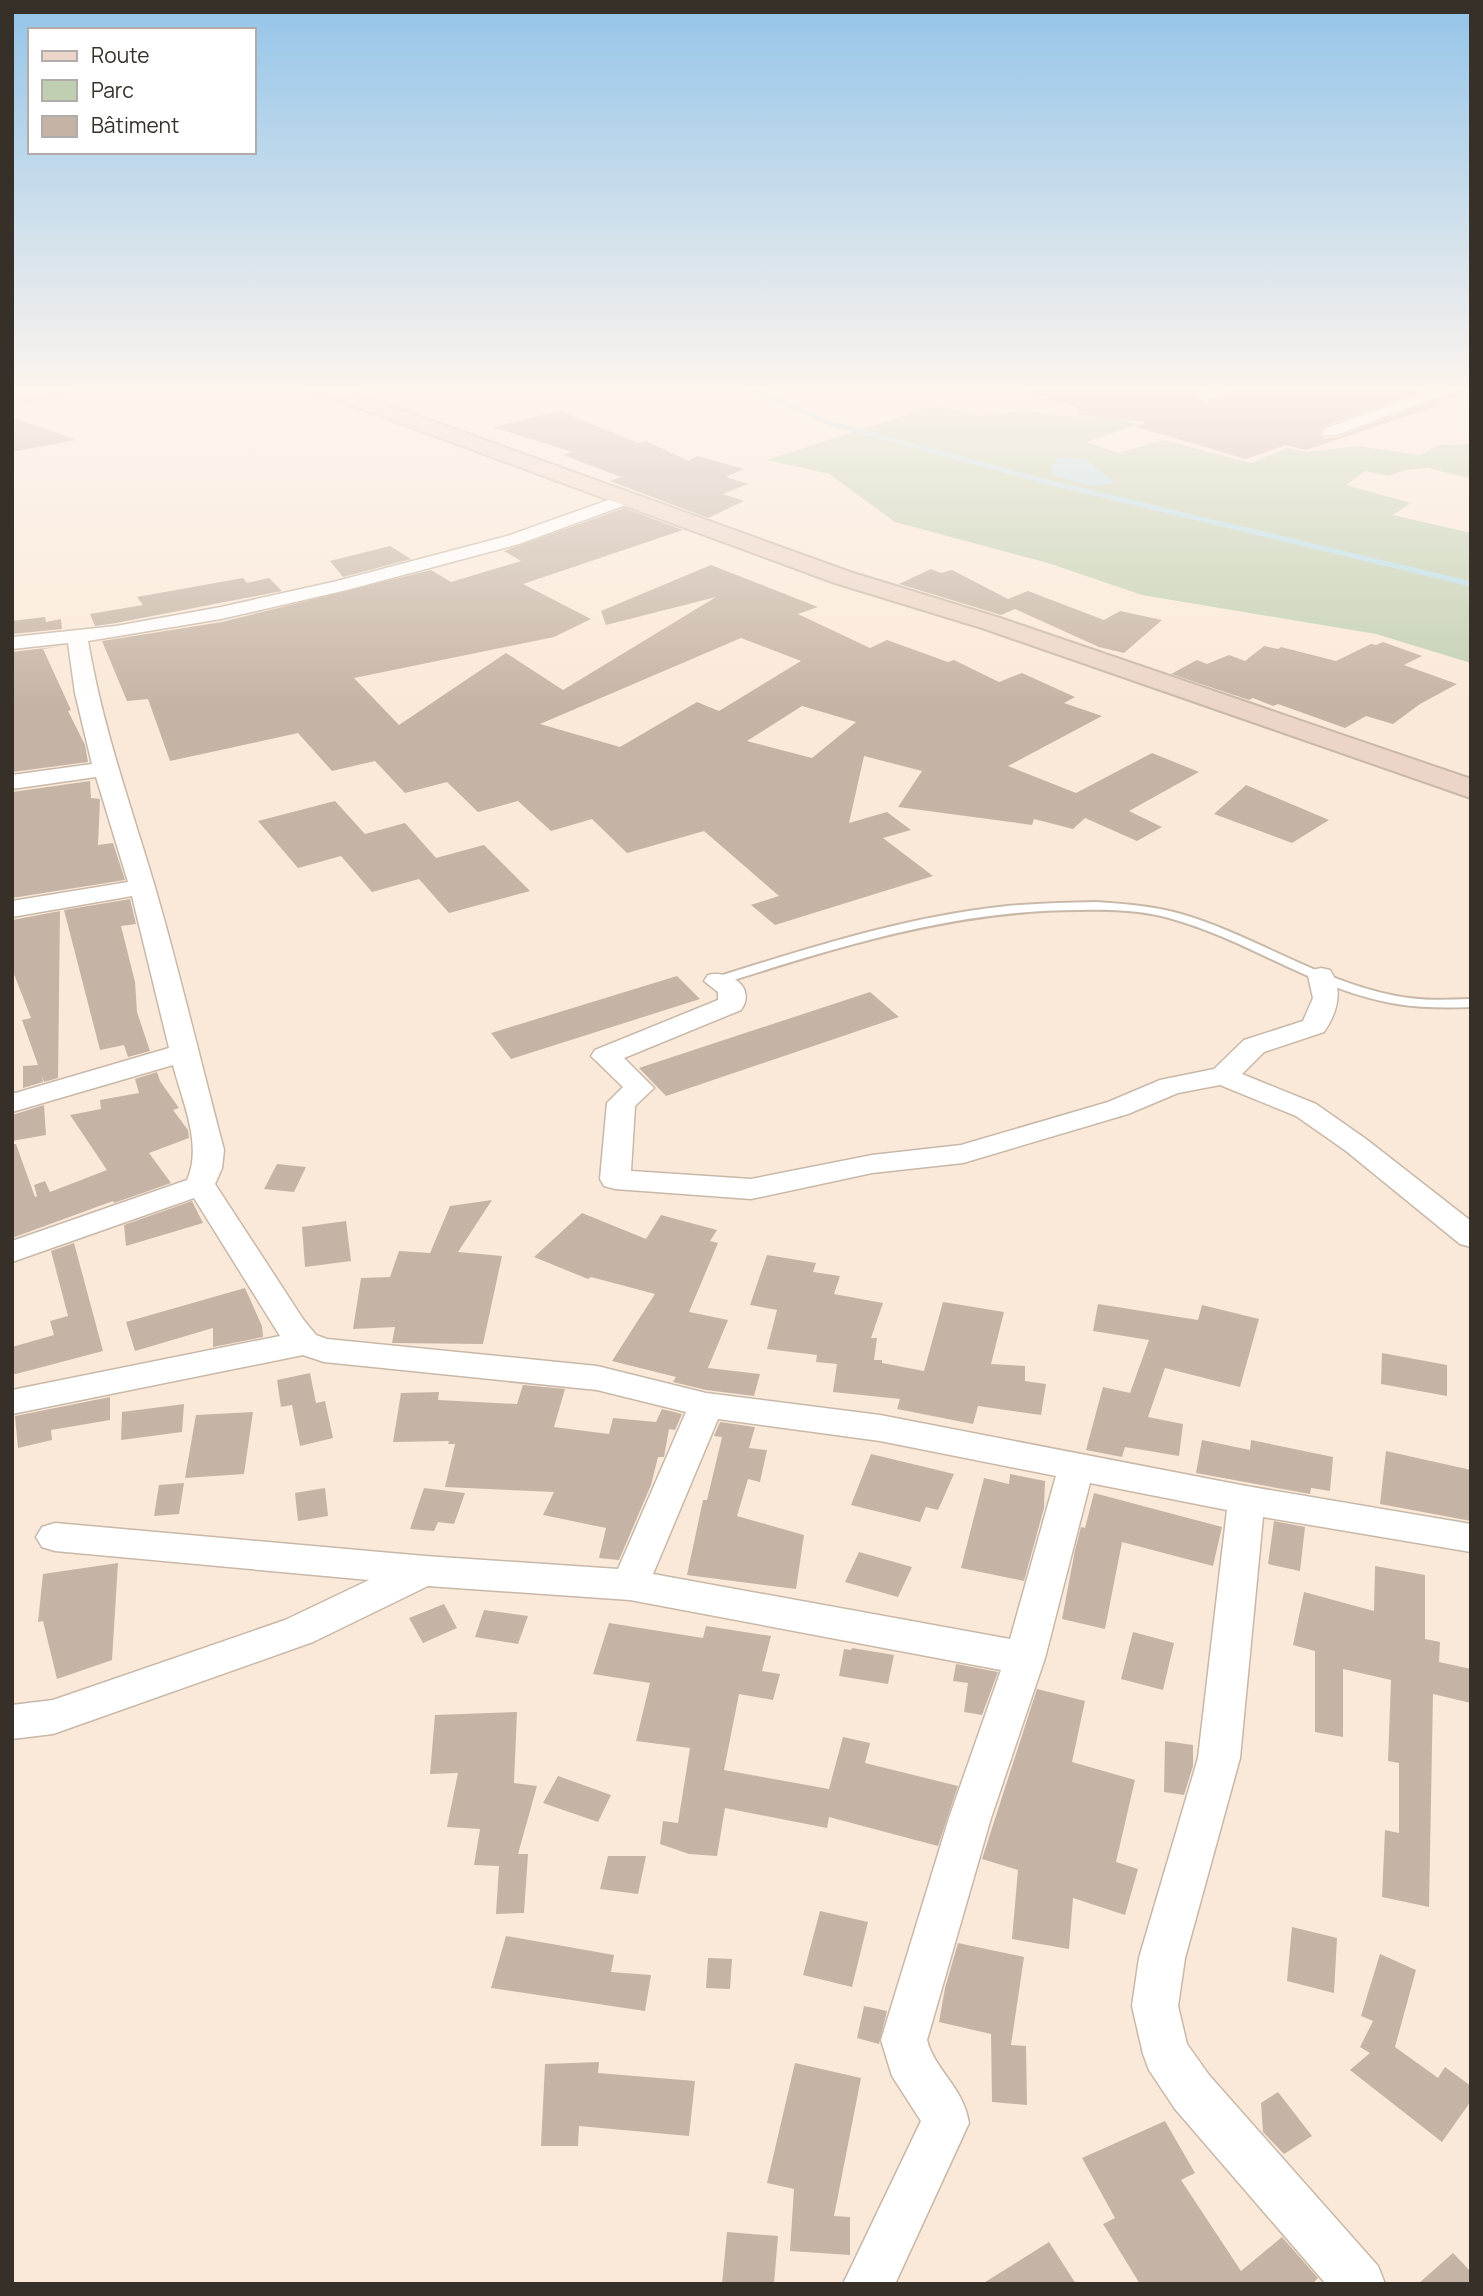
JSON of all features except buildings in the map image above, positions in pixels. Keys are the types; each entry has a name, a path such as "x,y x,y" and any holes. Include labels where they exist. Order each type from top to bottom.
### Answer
{"street":[{"path":"609,493 874,589 991,623 1471,789"},
{"path":"12,643 77,636 221,613 340,586 513,540 625,499"},
{"path":"77,636 86,693 105,769 142,887 209,1150 207,1168 198,1188"},
{"path":"12,782 105,769"},
{"path":"12,909 142,887"},
{"path":"1223,1076 1254,1046 1314,1026 1326,998 1321,976"},
{"path":"717,981 732,989 731,1004 605,1056 640,1088 621,1103 615,1179 751,1189 872,1164 963,1154 1118,1108 1170,1086 1223,1076 1306,1110 1356,1145 1471,1237"},
{"path":"12,1103 184,1053"},
{"path":"12,1252 188,1189 198,1188 207,1192 304,1343"},
{"path":"12,1402 304,1343 347,1354 597,1378 706,1405 880,1428 1246,1500 1471,1538"},
{"path":"630,1586 706,1405"},
{"path":"867,2284 945,2123 943,2109 909,2060 904,2040 970,1818 1025,1658 1076,1467"},
{"path":"1246,1500 1219,1758 1162,1958 1155,2006 1166,2054 1192,2092 1360,2284"},
{"path":"55,1537 425,1571 630,1586 1025,1658"},
{"path":"12,1722 53,1717 299,1631 425,1571"}],"lane":[{"path":"717,981 882,931 939,918 1026,907 1077,905 1135,907 1184,918 1321,976 1394,1002 1432,1007 1471,1003"}],"green space":[{"path":"855,493 1375,493 1411,503 1393,515 1471,533 1471,663 1376,634 1142,595 1048,563 895,522"}],"waterway":[{"path":"1093,493 1471,584"}]}
